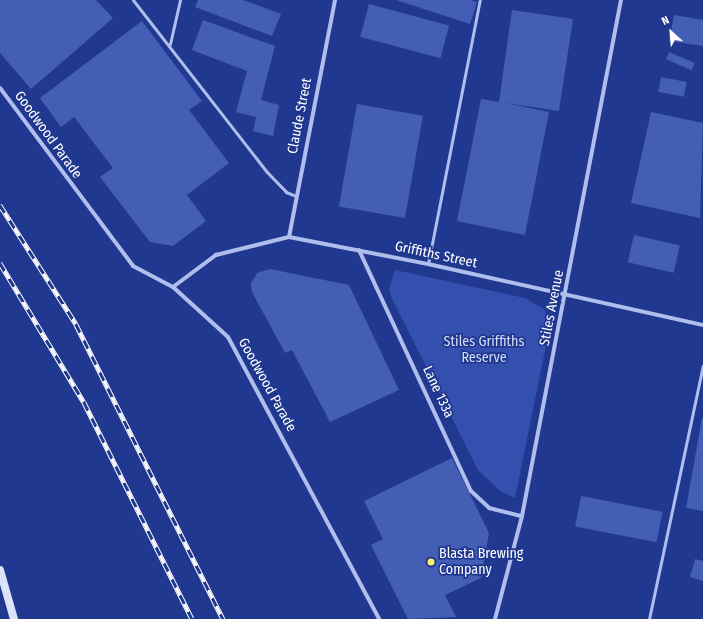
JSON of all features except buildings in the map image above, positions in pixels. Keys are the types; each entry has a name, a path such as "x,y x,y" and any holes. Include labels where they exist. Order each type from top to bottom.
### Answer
{"street":[{"name":"Claude Street","path":"289,237 335,0"},
{"name":"Stiles Avenue","path":"496,619 522,516 567,294 621,0"},
{"name":"Goodwood Parade","path":"0,88 113,244 133,266 173,287 228,337 379,619"},
{"name":"Griffiths Street","path":"173,287 216,254 289,237 428,264 703,325"},
{"name":"Lane 133a","path":"359,250 471,491 489,508 522,516"},
{"path":"0,570 3,592 14,619"}],"lane":[{"path":"132,0 170,44 267,172 286,192 296,196"},
{"path":"170,44 180,0"},
{"path":"428,264 480,0"},
{"path":"649,619 703,366"}],"green space":[{"name":"Stiles Griffiths Reserve","path":"395,270 525,298 545,310 548,336 515,498 500,491 478,470 392,299 389,289"}],"railway":[{"path":"0,205 76,324 223,619"},
{"path":"0,263 84,402 192,619"}],"place":[{"name":"Blasta Brewing Company","path":"431,562"}]}
